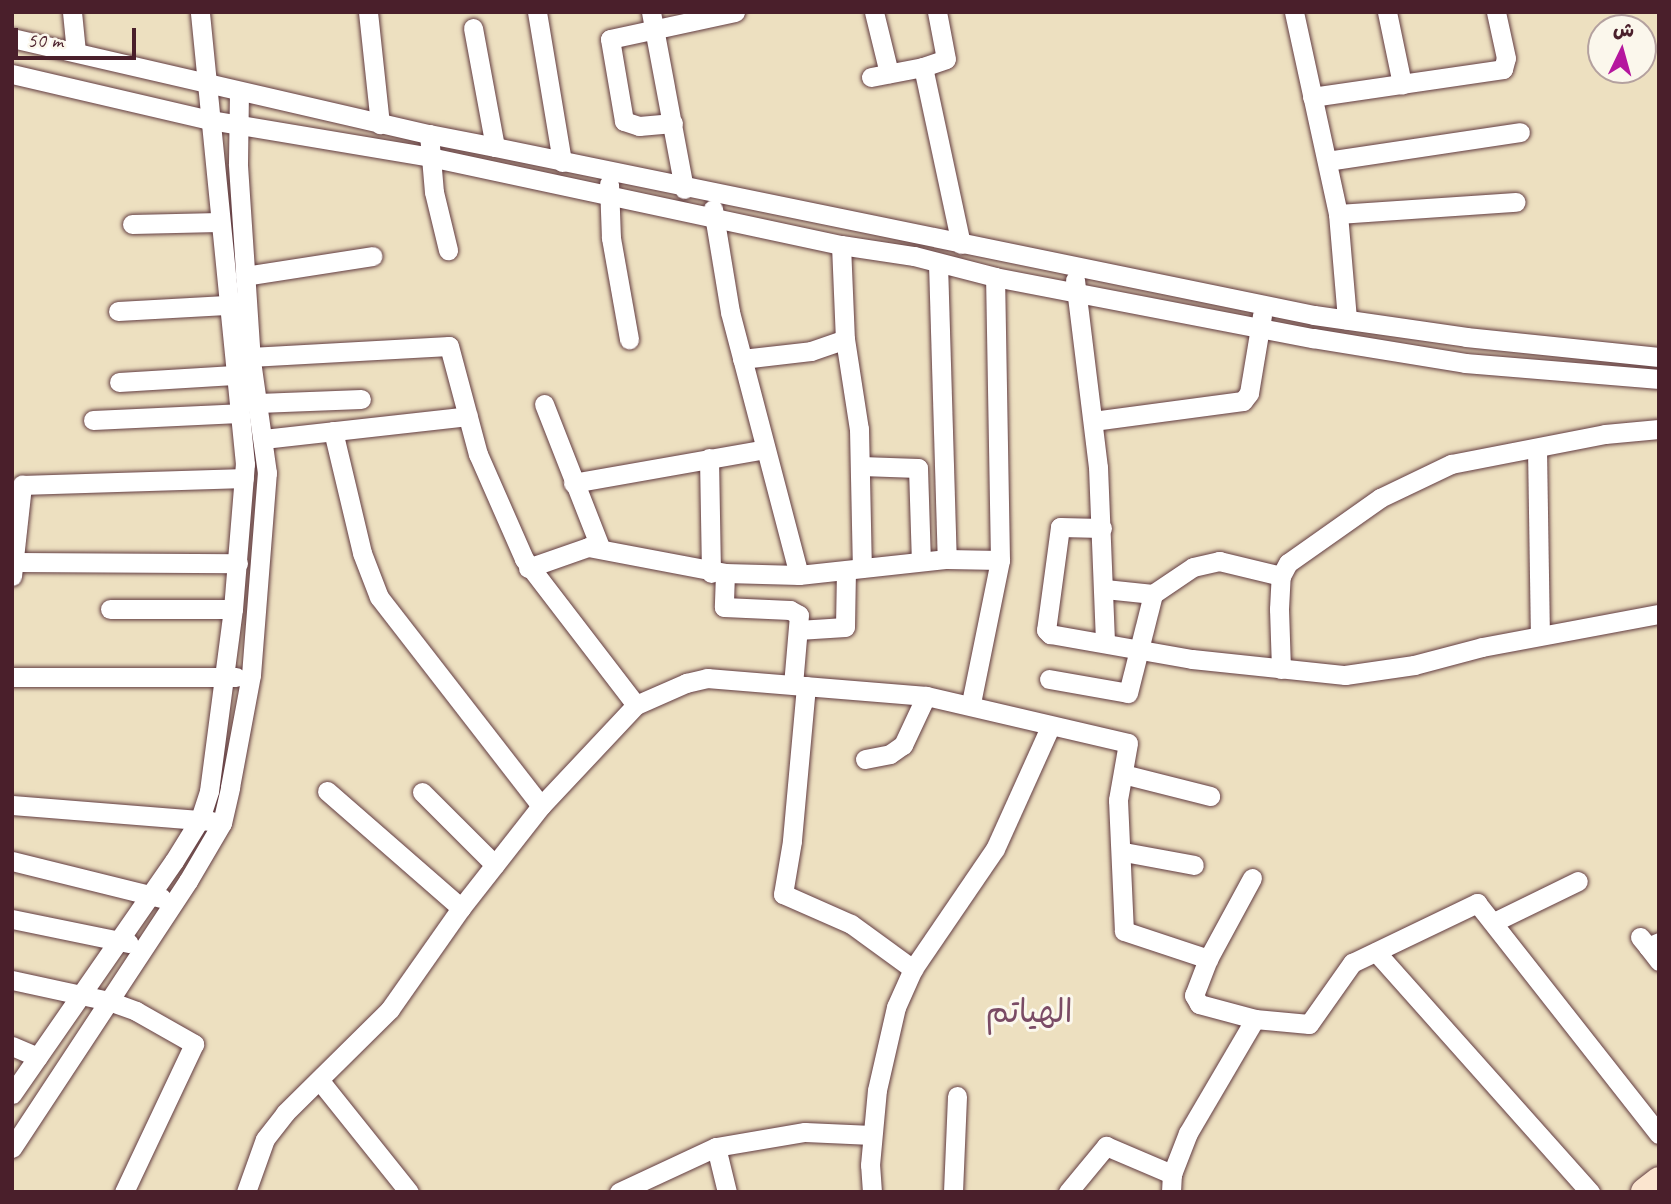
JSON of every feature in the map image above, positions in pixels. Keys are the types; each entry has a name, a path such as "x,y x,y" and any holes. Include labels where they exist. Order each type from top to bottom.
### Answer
{"street":[{"path":"72,12 76,52"},
{"path":"12,1094 152,895 200,819 224,679 238,563 244,478 200,12"},
{"path":"368,12 380,124"},
{"path":"537,12 562,162"},
{"path":"673,123 633,125 622,116 610,39 654,22 735,12"},
{"path":"874,12 880,75 923,67 946,59 937,12"},
{"path":"1294,12 1338,214 1347,320"},
{"path":"1387,12 1402,84"},
{"path":"1312,97 1503,69 1506,62 1496,12"},
{"path":"654,22 684,189"},
{"path":"473,28 495,147"},
{"path":"12,38 380,124 1073,268 1347,320 1659,357"},
{"path":"923,67 961,244"},
{"path":"12,74 209,120 430,157 995,277 1260,328 1465,363 1659,379"},
{"path":"12,1148 222,823 251,675 266,514 264,439 250,357 238,124 239,92"},
{"path":"1327,161 1521,132"},
{"path":"429,134 430,157 448,250"},
{"path":"610,172 614,263 629,339"},
{"path":"712,194 742,359 799,575"},
{"path":"1338,214 1516,202"},
{"path":"132,224 219,222"},
{"path":"798,630 845,627 854,569 861,466 845,339 841,245"},
{"path":"245,276 372,256"},
{"path":"938,263 947,559"},
{"path":"1073,268 1093,421 1102,528 1105,642"},
{"path":"971,703 1000,560 995,277"},
{"path":"1093,421 1237,404 1249,393 1263,304"},
{"path":"118,311 226,305"},
{"path":"742,359 811,351 845,339"},
{"path":"250,357 449,346 483,467 528,568 636,705"},
{"path":"119,382 234,374"},
{"path":"258,403 361,399"},
{"path":"544,404 600,547"},
{"path":"93,420 239,413"},
{"path":"264,439 468,416"},
{"path":"1281,669 1281,576 1302,549 1427,473 1486,455 1659,429"},
{"path":"333,431 365,564 379,597 541,806"},
{"path":"1537,448 1540,635"},
{"path":"573,483 765,449"},
{"path":"709,458 718,573 724,607 794,611 799,615 799,686 792,841 782,894 841,918 913,968"},
{"path":"861,466 918,468 920,561"},
{"path":"238,563 14,569 15,521 22,485 244,478"},
{"path":"1102,528 1060,527 1046,629 1053,635 1140,650 1345,675 1378,672 1540,635 1659,614"},
{"path":"528,568 566,552 600,547 718,573 799,575 920,561 1000,560"},
{"path":"1105,589 1153,594 1206,563 1241,565 1281,576"},
{"path":"1049,679 1128,693 1153,594"},
{"path":"110,609 233,609"},
{"path":"12,677 224,679 251,675"},
{"path":"246,1192 265,1139 285,1113 390,1009 461,908 541,806 636,705 663,690 707,678 926,696 971,703 1050,727 1128,743 1118,822 1124,852 1125,931 1208,959"},
{"path":"865,759 890,754 903,745 926,696"},
{"path":"872,1192 873,1135 886,1035 913,968 995,849 1050,727"},
{"path":"1123,774 1210,796"},
{"path":"327,792 461,908"},
{"path":"422,792 495,865"},
{"path":"12,805 200,819 222,823"},
{"path":"1124,852 1194,864"},
{"path":"12,861 173,902"},
{"path":"1252,878 1208,959 1194,995 1197,1002 1255,1019 1308,1024 1343,970 1474,903 1496,921 1659,1135"},
{"path":"1496,921 1578,881"},
{"path":"12,919 144,947"},
{"path":"1376,952 1590,1192"},
{"path":"12,980 109,1001 136,1011 194,1044 124,1192"},
{"path":"1068,1192 1106,1146 1171,1183 1202,1104 1255,1019"},
{"path":"12,1046 38,1057"},
{"path":"320,1081 409,1192"},
{"path":"953,1192 957,1096"},
{"path":"619,1192 716,1147 805,1132 873,1135"},
{"path":"716,1147 727,1192"},
{"path":"1645,1192 1659,1181"}],"district":[{"name":"الهياتم","path":"1029,1012"}]}
